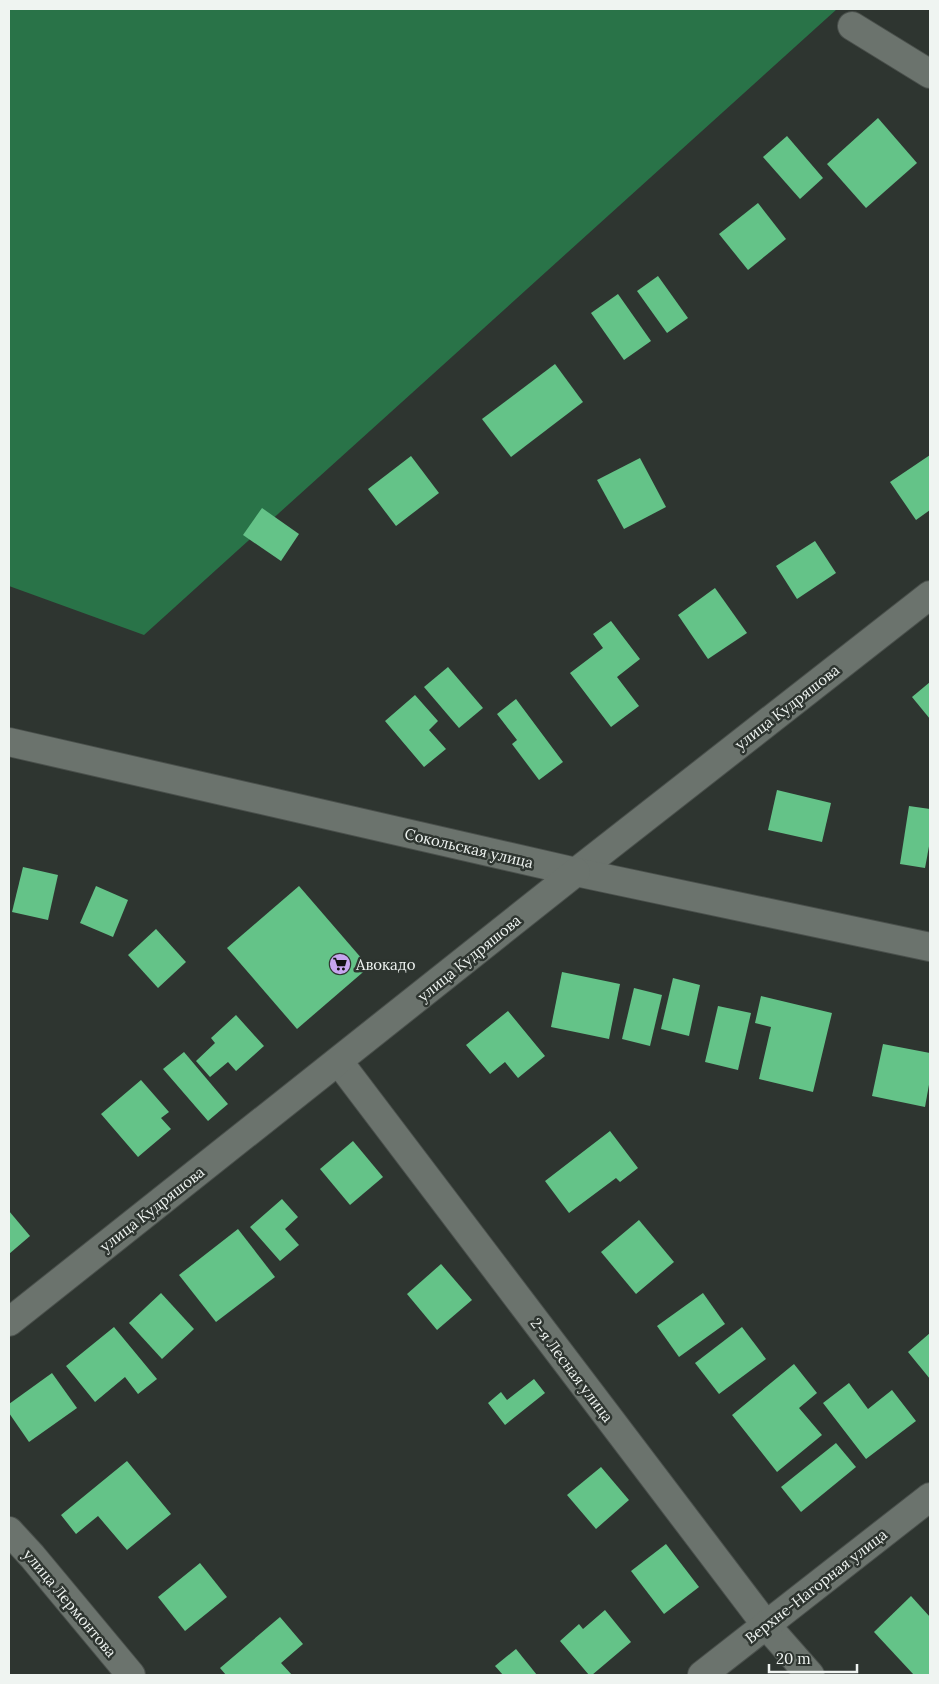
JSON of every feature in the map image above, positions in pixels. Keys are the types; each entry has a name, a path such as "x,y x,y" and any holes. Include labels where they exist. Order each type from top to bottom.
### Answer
{"street":[{"path":"852,26 930,74"},
{"name":"улица Кудряшова","path":"9,1322 576,872 930,595"},
{"name":"Сокольская улица","path":"9,742 576,872 930,947"},
{"name":"2-я Лесная улица","path":"339,1062 766,1625 810,1675"},
{"name":"Верхне-Нагорная улица","path":"702,1675 930,1497"},
{"name":"улица Лермонтова","path":"9,1531 131,1675"}],"green space":[{"path":"9,9 837,9 144,635 9,586"}],"building":[{"path":"878,118 917,163 866,208 827,164"},
{"path":"787,136 823,178 800,199 763,157"},
{"path":"758,203 786,239 748,270 719,234"},
{"path":"658,276 688,318 667,333 637,291"},
{"path":"618,294 651,341 624,360 591,313"},
{"path":"555,364 583,402 511,457 482,419"},
{"path":"930,455 930,510 916,520 890,482"},
{"path":"411,456 439,493 396,526 368,489"},
{"path":"640,458 666,507 624,529 597,480"},
{"path":"262,508 299,534 281,561 243,535"},
{"path":"815,541 836,573 797,599 776,566"},
{"path":"715,588 747,633 708,659 678,615"},
{"path":"611,621 640,659 617,677 639,706 611,727 570,673 603,648 593,634"},
{"path":"448,667 483,708 459,728 424,687"},
{"path":"930,682 930,719 912,697"},
{"path":"415,695 438,721 429,730 446,749 424,767 385,721"},
{"path":"516,699 563,762 539,780 512,744 517,740 497,714"},
{"path":"777,790 831,803 822,842 768,830"},
{"path":"909,806 930,809 930,841 925,868 900,864"},
{"path":"23,867 58,875 48,920 12,912"},
{"path":"96,886 128,900 113,937 80,923"},
{"path":"299,886 369,967 297,1029 227,948"},
{"path":"156,929 186,962 158,988 128,955"},
{"path":"562,972 620,984 609,1039 551,1027"},
{"path":"673,978 700,985 689,1036 661,1029"},
{"path":"634,988 662,995 650,1046 622,1039"},
{"path":"761,996 832,1013 813,1092 759,1079 771,1027 755,1023"},
{"path":"718,1006 751,1013 738,1070 705,1062"},
{"path":"508,1011 545,1056 518,1078 505,1062 490,1074 466,1045"},
{"path":"236,1015 264,1046 236,1071 228,1062 210,1077 196,1061 215,1043 211,1038"},
{"path":"883,1044 930,1053 930,1079 925,1107 872,1096"},
{"path":"184,1052 228,1104 208,1121 163,1069"},
{"path":"141,1080 169,1112 161,1118 171,1129 138,1157 101,1114"},
{"path":"610,1131 638,1168 620,1182 616,1178 569,1213 545,1181"},
{"path":"353,1141 383,1177 350,1205 320,1169"},
{"path":"282,1199 298,1217 285,1229 299,1245 280,1261 250,1227"},
{"path":"9,1211 30,1236 9,1254"},
{"path":"639,1220 674,1262 636,1294 601,1252"},
{"path":"238,1229 275,1277 216,1322 179,1275"},
{"path":"441,1264 472,1300 437,1330 407,1294"},
{"path":"161,1293 194,1329 162,1359 129,1323"},
{"path":"703,1293 725,1324 679,1357 657,1326"},
{"path":"114,1327 157,1379 138,1394 125,1377 95,1402 66,1366"},
{"path":"742,1327 766,1359 719,1394 695,1363"},
{"path":"930,1333 930,1379 908,1352"},
{"path":"794,1364 817,1393 799,1408 822,1435 777,1472 732,1415"},
{"path":"52,1373 77,1408 29,1442 9,1413 9,1404"},
{"path":"534,1379 545,1393 505,1425 488,1403 501,1392 507,1400"},
{"path":"849,1383 868,1409 892,1390 916,1421 866,1459 823,1403"},
{"path":"836,1443 856,1467 801,1512 781,1487"},
{"path":"127,1461 171,1514 127,1550 98,1516 76,1534 61,1515"},
{"path":"601,1467 629,1500 596,1529 567,1495"},
{"path":"666,1544 699,1587 664,1614 631,1571"},
{"path":"200,1563 227,1597 185,1631 158,1597"},
{"path":"911,1596 930,1617 929,1675 914,1675 874,1632"},
{"path":"605,1610 631,1642 592,1675 589,1675 560,1641 579,1624 583,1629"},
{"path":"280,1617 303,1644 281,1663 292,1675 226,1675 220,1668"},
{"path":"516,1649 537,1675 503,1675 495,1666"}],"place":[{"name":"Авокадо","path":"340,964"}]}
